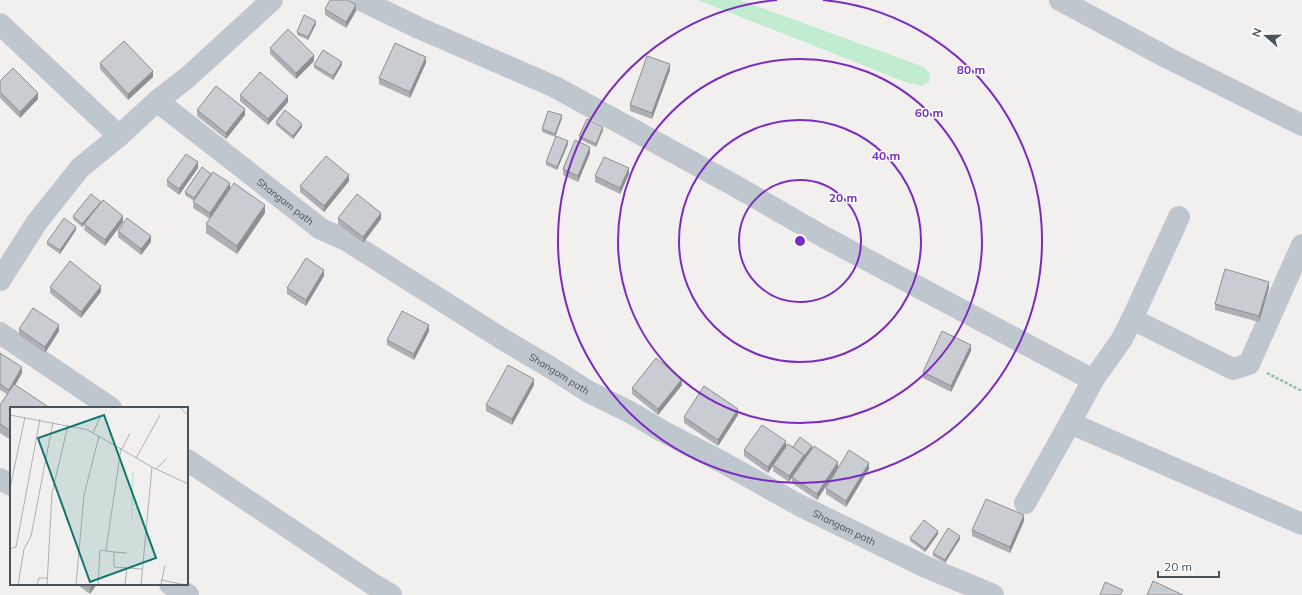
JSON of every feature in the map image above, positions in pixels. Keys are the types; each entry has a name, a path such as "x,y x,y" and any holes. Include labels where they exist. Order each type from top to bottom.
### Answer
{"street":[{"path":"0,280 37,222 80,168 188,76 272,0"},
{"path":"361,0 419,28 556,87 740,188 824,237 1093,380"},
{"path":"1060,0 1168,58 1302,125"},
{"path":"0,24 118,136"},
{"name":"Shangam path","path":"157,101 321,228 346,240 588,392 630,412 662,431 722,462 799,505 926,567 993,595"},
{"path":"1025,503 1093,380 1122,338 1179,217"},
{"path":"1132,319 1233,370 1249,364 1299,259"},
{"path":"0,333 110,407"},
{"path":"1070,423 1302,524"},
{"path":"188,461 391,595"},
{"path":"0,479 10,484"},
{"path":"172,585 188,595"}],"path":[{"path":"1249,364 1302,391"}],"green space":[{"path":"698,0 740,0 924,67 930,74 929,82 922,86 908,83"}],"building":[{"path":"330,0 348,0 356,5 346,22 325,9"},
{"path":"304,15 316,21 308,37 297,32"},
{"path":"288,29 314,55 296,73 270,48"},
{"path":"124,41 153,71 128,94 100,63"},
{"path":"395,43 426,57 410,92 379,78"},
{"path":"323,50 342,62 333,76 314,65"},
{"path":"647,56 670,64 652,113 630,105"},
{"path":"13,68 38,93 20,112 0,92 0,81"},
{"path":"260,72 288,96 268,119 240,95"},
{"path":"216,86 245,109 226,133 197,110"},
{"path":"285,110 302,124 293,136 276,122"},
{"path":"548,111 562,115 555,134 542,129"},
{"path":"587,119 603,127 596,144 579,136"},
{"path":"556,136 568,141 557,167 546,162"},
{"path":"575,140 590,147 578,176 563,169"},
{"path":"186,154 198,162 179,189 167,180"},
{"path":"326,156 349,175 324,206 300,186"},
{"path":"604,157 629,168 620,188 595,176"},
{"path":"202,167 211,174 194,198 185,192"},
{"path":"213,172 230,183 210,213 193,202"},
{"path":"234,183 265,205 237,246 206,224"},
{"path":"91,194 101,202 82,224 73,216"},
{"path":"357,194 381,213 363,237 338,218"},
{"path":"103,200 123,216 105,240 84,224"},
{"path":"64,218 76,227 60,250 47,242"},
{"path":"127,218 151,236 141,249 118,231"},
{"path":"306,258 324,270 306,300 287,288"},
{"path":"70,261 101,286 81,312 50,287"},
{"path":"1225,269 1269,282 1259,316 1215,304"},
{"path":"33,308 59,325 45,347 19,329"},
{"path":"402,311 429,325 414,354 387,340"},
{"path":"942,331 971,345 951,386 923,372"},
{"path":"0,353 22,367 9,390 0,384"},
{"path":"656,358 682,379 658,409 632,388"},
{"path":"508,365 534,379 512,419 486,405"},
{"path":"14,384 48,407 10,407 10,430 0,424 0,405"},
{"path":"704,386 738,409 718,440 684,417"},
{"path":"762,425 786,441 768,467 744,450"},
{"path":"800,437 812,446 804,456 793,447"},
{"path":"788,444 804,455 789,476 773,465"},
{"path":"814,446 838,462 817,494 792,477"},
{"path":"849,450 869,463 846,501 826,488"},
{"path":"986,499 1024,515 1010,547 972,530"},
{"path":"924,520 938,531 925,549 910,538"},
{"path":"948,528 960,536 945,560 933,553"},
{"path":"1153,581 1183,595 1147,595"},
{"path":"1105,582 1123,590 1120,595 1100,595"},
{"path":"86,585 92,585 90,588"}]}
